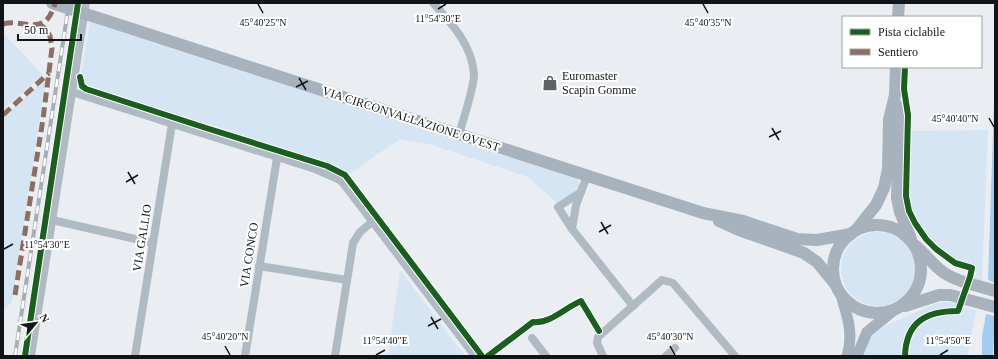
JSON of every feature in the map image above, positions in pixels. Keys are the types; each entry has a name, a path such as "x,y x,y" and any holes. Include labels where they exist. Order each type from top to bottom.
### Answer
{"main road":[{"name":"VIA CIRCONVALLAZIONE OVEST","path":"52,3 703,213 743,221 798,239 816,240 853,232 870,226 886,226 900,231 930,258 939,269 952,277 995,292"},
{"path":"898,3 898,16"},
{"path":"857,356 867,332 912,297 920,281 922,271 921,262 900,212 897,198 899,123 895,95 896,68"},
{"path":"847,356 850,346 850,328 833,274 834,262 837,251 843,242 876,205 884,188 888,169 889,120 895,95"},
{"name":"VIA CIRCONVALLAZIONE OVEST","path":"703,213 739,230 804,253 817,262 852,306 866,312 882,314 939,296 950,296 977,301 995,307"}],"street":[{"path":"31,356 86,3"},
{"path":"433,3 463,39 472,62 474,75 473,84 459,134"},
{"path":"72,92 338,178 475,356"},
{"name":"VIA GALLIO","path":"135,356 172,124"},
{"name":"VIA CONCO","path":"245,356 277,158"},
{"path":"572,229 576,205 587,176"},
{"path":"581,192 558,207 572,229 633,306"},
{"path":"52,220 153,243"},
{"path":"335,356 355,239 360,232 372,222"},
{"path":"259,266 347,280"},
{"path":"603,356 597,344 598,337 662,280 673,283 735,356"},
{"path":"532,338 546,356"},
{"path":"666,356 675,348"}],"shaded area":[{"path":"90,22 577,179 581,187 558,204 528,177 429,144 400,139 349,174 329,164 232,135 86,85 83,82 81,73"},
{"path":"5,35 43,75 3,109 3,36"},
{"path":"46,77 12,302 3,311 3,119"},
{"path":"69,78 70,78 45,227"},
{"path":"988,130 982,281 974,279 977,268 959,263 946,255 930,241 924,233 913,214 910,205 907,187 907,171 910,131"},
{"path":"45,231 27,356 25,356"},
{"path":"878,232 892,235 904,243 912,255 915,269 912,283 904,295 892,303 878,306 864,303 852,295 844,283 841,269 844,255 852,243 864,235"},
{"path":"400,270 465,356 388,356"},
{"path":"945,302 958,303 956,309 937,309 927,313 915,322 910,328 903,342 901,356 864,356 865,345 876,330 935,304"},
{"path":"963,307 976,311 967,356 908,356 911,336 919,325 930,317 939,314 961,314"}],"water":[{"path":"995,73 995,283 988,280"},
{"path":"986,314 995,316 993,356 982,356 982,336"}],"railway":[{"path":"15,356 69,3"}],"marked path":[{"path":"3,24 40,24 46,21 51,14 55,3"},
{"path":"15,295 43,119 52,48 50,36 46,29 39,24"},
{"path":"3,115 49,73"}],"cycle path":[{"path":"25,356 78,3"},
{"path":"905,68 904,89 908,115 906,196 909,211 926,239 936,249 955,263 972,268 958,311 936,313 927,316 920,321 909,335 906,344 905,356"},
{"path":"80,77 82,86 86,89 327,166 345,175 482,356"},
{"path":"488,356 533,322 539,322 552,318 581,301 599,331"}],"place":[{"name":"Euromaster Scapin Gomme","path":"550,83"}]}
